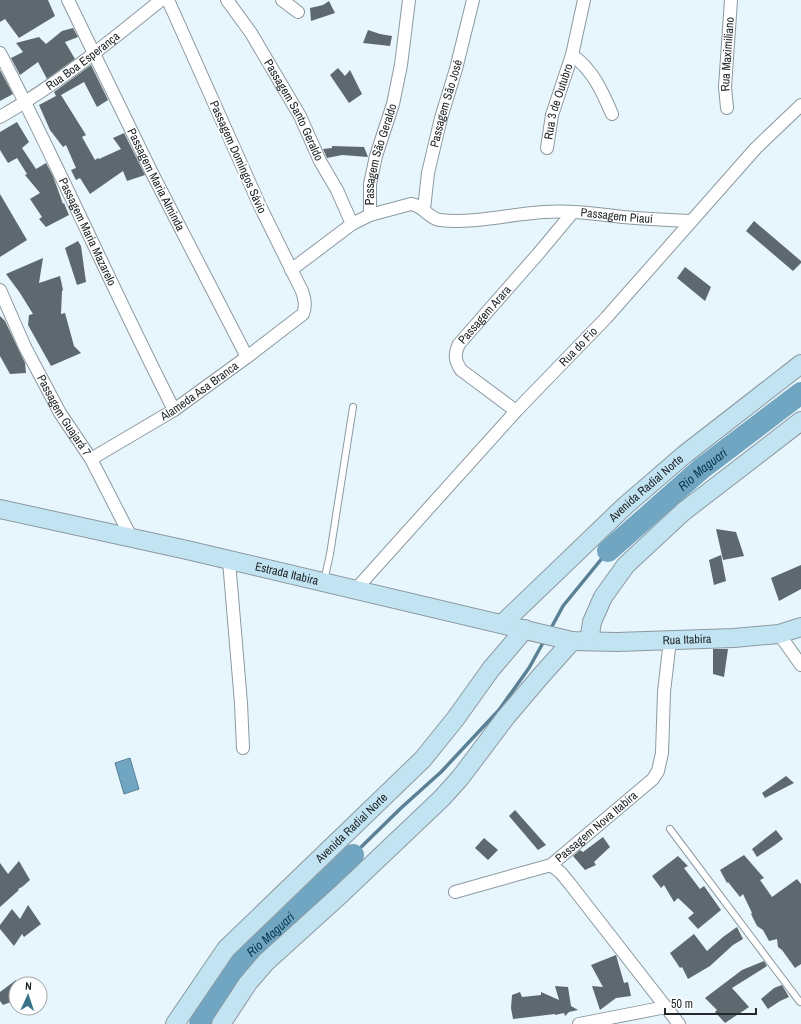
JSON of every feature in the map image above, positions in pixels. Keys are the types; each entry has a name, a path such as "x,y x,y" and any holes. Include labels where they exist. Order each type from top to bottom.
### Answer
{"main road":[{"name":"Avenida Radial Norte","path":"502,624 626,505 684,455 801,364"},
{"path":"221,1024 248,983 266,962 347,889 442,798 460,778 506,717 539,678 581,641 592,622 603,597 626,565 683,512 801,421"},
{"name":"Estrada Itabira","path":"0,509 581,641"},
{"name":"Rua Itabira","path":"581,641 734,638 779,634 801,627"},
{"name":"Avenida Radial Norte","path":"175,1024 226,949 423,760 456,718 491,669 525,629"}],"street":[{"name":"Passagem Maria Alminda","path":"68,0 152,173 247,357"},
{"name":"Rua Boa Esperança","path":"0,117 26,102 94,54 161,0"},
{"name":"Passagem Domingos Sávio","path":"168,0 260,206 304,298 305,308 303,314"},
{"name":"Passagem Santo Geraldo","path":"227,0 251,33 296,110 320,161 337,190 352,224"},
{"path":"282,0 298,12"},
{"name":"Passagem São Geraldo","path":"291,270 352,224 370,215 370,184 376,156 393,104 401,65 409,0"},
{"name":"Passagem São José","path":"424,209 428,173 441,118 456,69 473,0"},
{"name":"Rua 3 de Outubro","path":"546,148 552,115 572,55 584,0"},
{"name":"Rua Maximiliano","path":"727,108 725,87 731,0"},
{"name":"Passagem Maria Mazarelo","path":"0,53 26,102 136,336 174,410"},
{"name":"Rua 3 de Outubro","path":"572,55 589,70 600,87 612,114"},
{"name":"Rua do Fio","path":"356,589 516,411 606,318 756,148 801,105"},
{"path":"370,215 412,204 418,205 424,209"},
{"name":"Passagem Piauí","path":"424,209 431,217 435,219 453,220 498,218 544,212 573,212 690,221"},
{"name":"Passagem Arara","path":"516,411 461,370 457,363 455,351 459,344 573,212"},
{"name":"Passagem Guajará 7","path":"0,290 25,347 60,413 91,459 132,538"},
{"name":"Alameda Asa Branca","path":"91,459 174,410 303,314"},
{"path":"229,561 241,703 242,748"},
{"path":"779,634 801,665"},
{"name":"Passagem Nova Itabira","path":"670,640 664,692 662,753 658,771 653,778 551,865 561,872 679,1024"},
{"path":"455,892 551,865"},
{"path":"580,1024 666,1007"}],"lane":[{"path":"324,582 330,554 353,407"},
{"path":"670,829 800,1002"}],"water":[{"path":"130,758 139,789 124,794 115,763"}],"building":[{"path":"0,0 48,0 55,16 19,38 5,19 0,22"},
{"path":"329,1 335,13 311,21 310,8 323,5"},
{"path":"73,28 78,37 65,42 75,59 47,79 38,62 20,75 11,58 23,52 16,43 39,37 46,44 62,31"},
{"path":"368,30 392,36 390,46 363,43"},
{"path":"91,65 108,100 97,107 84,82 61,95 86,135 82,137 95,160 121,149 113,138 124,133 145,175 127,181 123,171 90,194 80,178 76,180 71,170 76,168 66,145 63,147 50,130 39,105 56,96 54,92"},
{"path":"338,68 345,76 350,70 362,94 349,103 330,75"},
{"path":"0,70 13,94 0,101"},
{"path":"17,122 29,142 22,148 36,169 46,163 69,215 46,227 39,219 42,217 30,199 40,193 25,175 27,174 17,158 8,163 0,150 0,132"},
{"path":"332,146 364,147 368,157 342,155 327,158 323,149 332,148"},
{"path":"0,194 27,240 0,257"},
{"path":"754,221 801,261 801,263 793,271 746,231"},
{"path":"78,241 81,246 86,282 77,285 65,248"},
{"path":"43,258 39,283 60,276 63,290 61,314 65,313 74,346 81,353 51,366 28,325 29,315 33,314 6,274"},
{"path":"685,267 711,287 705,301 677,278"},
{"path":"0,316 5,321 25,363 26,373 10,374 0,356"},
{"path":"716,529 736,532 744,556 723,560"},
{"path":"721,555 726,581 714,585 709,560"},
{"path":"801,565 801,589 779,601 771,578"},
{"path":"713,649 728,649 724,677 713,674"},
{"path":"786,776 794,783 765,798 762,793"},
{"path":"515,810 546,845 538,850 509,816"},
{"path":"776,830 783,839 757,857 752,849"},
{"path":"603,837 610,847 594,862 596,865 585,870 573,856 580,850 583,852"},
{"path":"484,838 498,850 488,860 475,848"},
{"path":"744,855 764,878 760,880 772,897 797,879 801,884 801,964 795,968 782,950 778,947 777,939 769,941 763,930 757,926 743,894 740,897 728,882 727,883 720,870"},
{"path":"678,856 688,866 684,868 700,889 704,886 721,910 698,929 688,918 694,913 678,898 674,902 664,885 661,888 652,876"},
{"path":"19,861 30,880 18,889 19,890 0,907 0,863 8,874"},
{"path":"28,905 41,924 24,937 22,934 14,946 0,929 0,925 12,909 20,919"},
{"path":"737,927 743,939 733,945 710,966 688,979 682,967 680,968 670,953 694,934 707,951"},
{"path":"616,955 624,983 628,982 631,996 616,998 600,1010 592,986 603,987 591,965"},
{"path":"764,961 767,966 732,988 749,1007 725,1023 715,1012 717,1010 705,998 742,970"},
{"path":"782,985 789,997 768,1009 761,999 774,988"},
{"path":"8,986 8,1003 3,1005 0,1001 0,992"},
{"path":"555,986 568,987 571,1006 578,1010 569,1012 565,1016 564,1013 513,1019 511,1008 512,995 520,992 522,997 541,995 541,992 559,1000"}],"waterway":[{"name":"Rio Maguari","path":"608,551 701,469 801,393"},
{"path":"550,630 563,606 608,551"},
{"path":"353,855 401,808 441,772 499,710 529,668 544,641"},
{"name":"Rio Maguari","path":"200,1024 238,963 282,924 353,855"}]}
